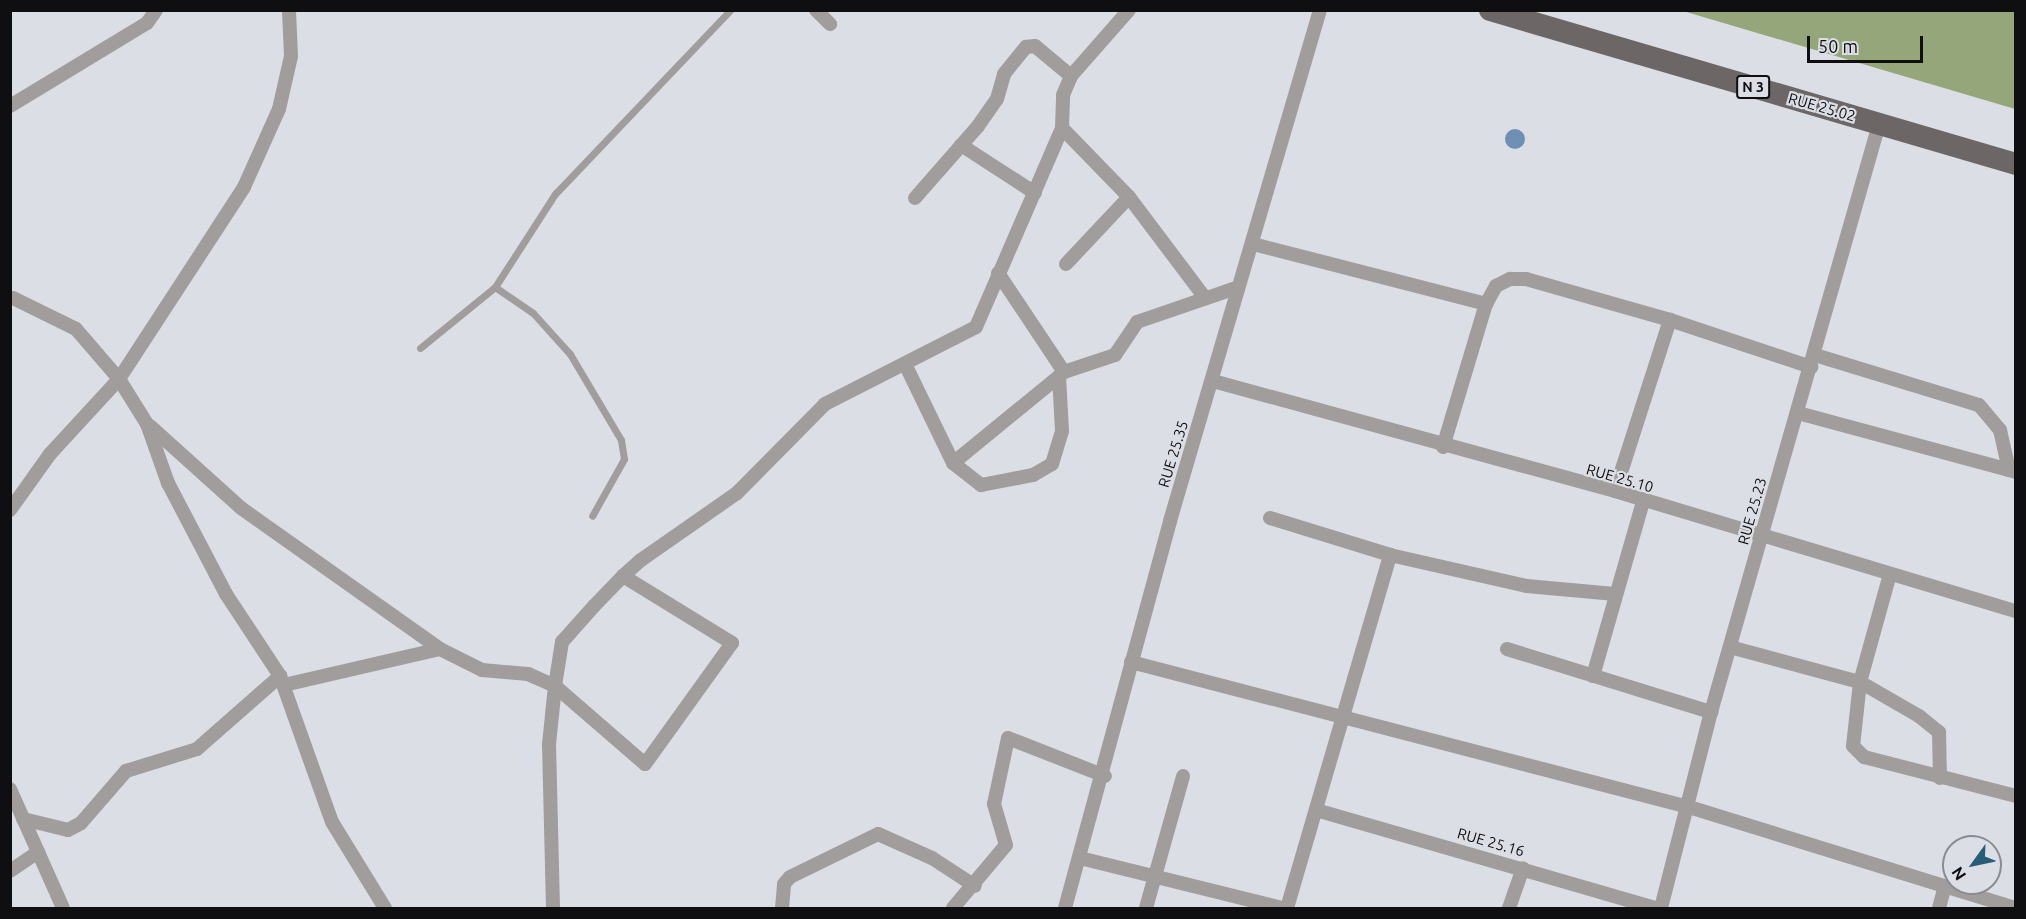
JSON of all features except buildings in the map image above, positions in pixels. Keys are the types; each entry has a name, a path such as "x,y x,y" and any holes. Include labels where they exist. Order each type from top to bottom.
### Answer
{"main road":[{"name":"RUE 25.02","path":"1490,10 2016,164"}],"street":[{"path":"10,106 147,23 156,10"},
{"path":"10,510 16,487 119,379 244,187 279,109 291,56 289,10"},
{"path":"816,10 830,24"},
{"path":"553,909 549,744 562,642 623,576 737,493 825,404 859,383 906,366 976,327 1062,128 1063,95 1071,76 1130,10"},
{"name":"RUE 25.35","path":"1065,909 1105,776 1131,662 1214,381 1236,288 1253,244 1320,10"},
{"path":"915,198 961,146 997,99 1004,74 1026,47 1035,46 1071,76"},
{"name":"RUE 25.23","path":"1658,909 1689,807 1711,712 1879,124"},
{"path":"1062,128 1129,197 1205,298"},
{"path":"961,146 1035,193"},
{"path":"1066,264 1129,197"},
{"path":"1253,244 1486,304"},
{"path":"906,366 953,463 981,485 1033,475 1052,464 1062,431 1061,374 998,273"},
{"path":"1443,447 1486,304 1496,286 1526,279 1813,361 1979,405 2000,430 2012,471"},
{"path":"953,463 1061,374 1114,355 1137,322 1236,288"},
{"path":"11,299 75,328 119,379 147,424 168,483 226,594 282,680 332,822 385,909"},
{"path":"1615,491 1670,320"},
{"name":"RUE 25.10","path":"1214,381 1443,447 1615,491 2016,611"},
{"path":"1798,413 2012,471"},
{"path":"147,424 241,508 440,649 482,670 528,674 555,686 645,764 732,645 724,635 623,576"},
{"path":"1593,676 1643,501"},
{"path":"1270,518 1390,555 1527,586 1615,594"},
{"path":"1287,909 1390,555"},
{"path":"1890,574 1860,682 1851,739 1857,751 1940,778 2016,796"},
{"path":"1730,647 1860,682 1935,726 1941,741 1940,778"},
{"path":"23,819 68,830 81,824 126,771 197,749 282,680 440,649"},
{"path":"1507,649 1711,712"},
{"path":"1131,662 1342,719 1689,807 1942,885"},
{"path":"953,909 975,886 1006,845 994,804 1008,738 1105,776"},
{"path":"1146,909 1184,776"},
{"path":"10,789 63,909"},
{"name":"RUE 25.16","path":"1316,810 1523,868 1658,909"},
{"path":"782,909 784,884 790,877 878,834 915,849 975,886"},
{"path":"10,871 38,852"},
{"path":"1080,858 1282,909"},
{"path":"1509,909 1523,868"},
{"path":"1975,895 2016,908"}],"lane":[{"path":"420,348 495,287 555,194 730,10"},
{"path":"495,287 533,313 570,354 621,440 624,459 592,516"}],"green space":[{"path":"1683,11 2015,11 2015,109"}],"water":[{"path":"1515,129 1522,132 1525,139 1522,146 1515,149 1508,146 1505,139 1508,132"}]}
